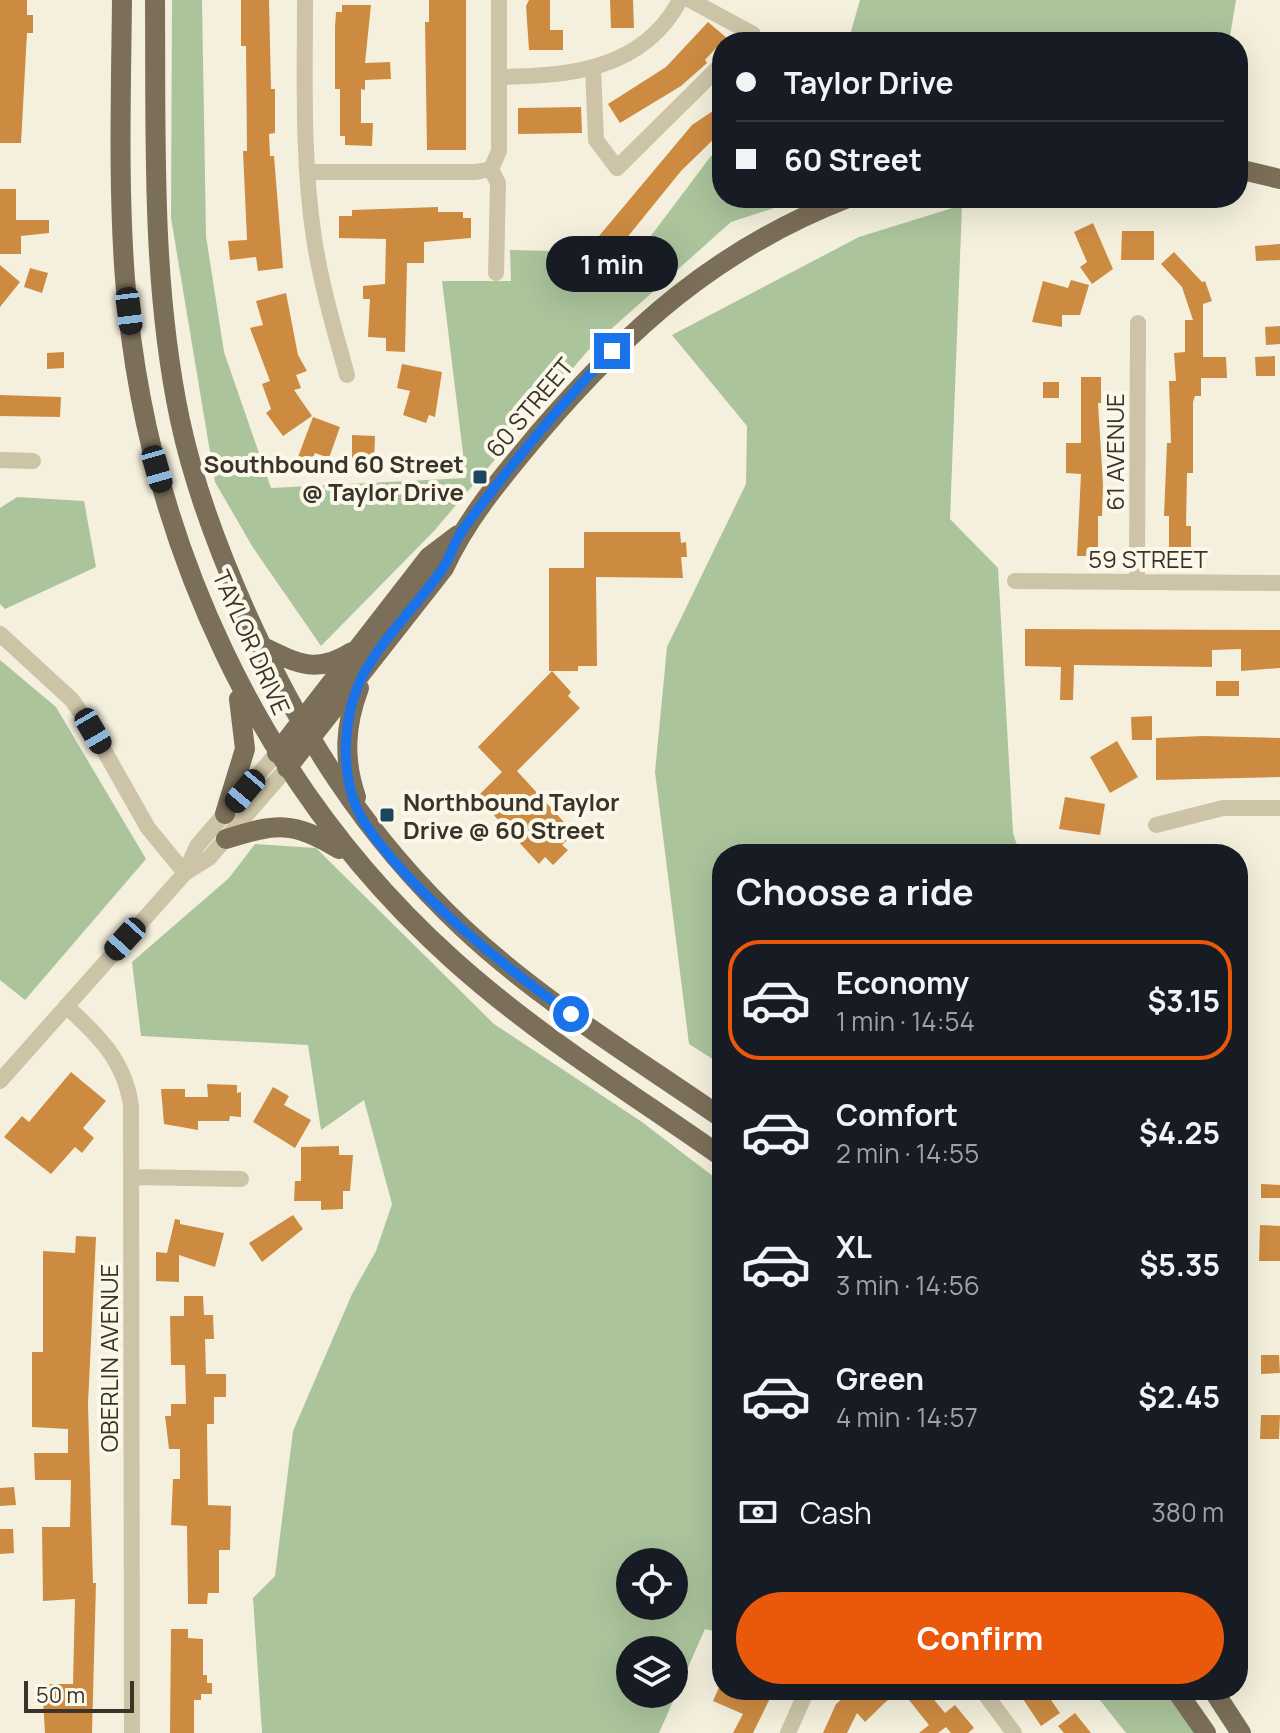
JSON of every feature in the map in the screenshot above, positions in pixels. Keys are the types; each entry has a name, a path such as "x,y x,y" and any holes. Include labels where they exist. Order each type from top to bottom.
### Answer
{"main road":[{"name":"TAYLOR DRIVE","path":"122,0 121,162 125,280 137,372 176,533 234,676 282,761 352,857 413,922 499,1000 712,1150"},
{"name":"TAYLOR DRIVE","path":"155,0 156,202 178,406 214,536 261,646 305,733 365,823 416,882 507,966 712,1111"},
{"path":"1248,171 1280,179"},
{"name":"60 STREET","path":"305,733 359,648 429,557 461,532 585,379 640,324 702,275 759,238 826,208"},
{"name":"60 STREET","path":"305,733 364,673 444,568 461,532"},
{"path":"261,646 291,663 314,665 341,659 359,648"},
{"path":"364,673 348,719 346,752 348,774 365,823"},
{"path":"225,814 245,737 234,676"},
{"path":"282,761 305,733"},
{"path":"226,839 264,828 295,827 352,857"},
{"path":"1183,1700 1206,1733"},
{"path":"1220,1700 1241,1733"}],"street":[{"path":"305,0 307,172 318,264 347,375"},
{"path":"491,169 499,151 499,0"},
{"path":"499,77 560,75 593,69 620,59 649,40 680,0"},
{"path":"690,0 749,32"},
{"path":"593,69 596,140 617,168 712,74"},
{"path":"307,172 476,172 491,169"},
{"path":"491,169 498,183 496,273"},
{"name":"61 AVENUE","path":"1137,582 1138,323"},
{"path":"0,460 33,461"},
{"name":"59 STREET","path":"1015,581 1280,583"},
{"path":"0,634 72,700 148,828 185,873"},
{"path":"185,873 197,846 225,814 282,761"},
{"path":"0,1081 185,873 209,858 226,839 282,761"},
{"path":"1156,825 1223,808 1280,808"},
{"name":"OBERLIN AVENUE","path":"66,1006 110,1050 125,1080 131,1106 132,1733"},
{"path":"132,1177 241,1179"},
{"path":"788,1733 803,1700"},
{"path":"989,1700 1014,1733"}],"green space":[{"path":"172,0 202,0 206,236 224,352 271,488 466,478 442,281 511,281 510,250 638,253 712,155 712,208 774,208 731,222 591,347 434,531 321,646 252,546 215,482 171,218"},
{"path":"860,0 1236,0 1231,32 851,32"},
{"path":"952,208 962,208 950,519 998,568 1013,833 1017,844 712,844 712,1059 689,1044 655,772 667,647 746,484 747,426 672,335 859,237"},
{"path":"17,497 84,501 96,567 5,609 0,604 0,508"},
{"path":"0,660 56,707 146,859 25,1000 0,980"},
{"path":"255,844 316,848 494,1024 642,1122 712,1175 712,1631 705,1629 688,1667 688,1636 616,1636 616,1708 670,1708 659,1733 262,1733 253,1598 275,1576 293,1431 352,1294 376,1251 392,1204 364,1100 321,1130 308,1045 141,1036 132,962 229,878"},
{"path":"1100,1700 1173,1700 1196,1733 1126,1733"}],"building":[{"path":"0,0 27,0 27,15 33,15 33,33 27,33 21,143 0,143"},
{"path":"241,0 269,0 271,89 275,89 275,133 269,134 270,156 274,156 283,268 258,271 256,257 230,260 228,241 247,240 243,151 247,151 246,46 241,46"},
{"path":"429,0 466,0 466,150 427,150 425,22 429,22"},
{"path":"529,0 550,0 550,30 563,30 563,50 529,50 526,6"},
{"path":"610,0 633,0 634,28 611,28"},
{"path":"342,5 371,5 365,63 390,62 391,79 365,80 365,90 361,89 361,123 373,123 372,146 345,145 345,136 340,136 340,89 335,89 335,27 336,12 342,12"},
{"path":"708,22 720,32 712,32 712,52 705,60 707,63 681,86 620,123 608,104 666,67"},
{"path":"581,107 582,133 518,134 518,108"},
{"path":"712,112 712,141 681,171 617,250 599,236 692,125"},
{"path":"0,189 16,189 16,220 49,220 49,233 21,236 21,254 0,254"},
{"path":"438,207 438,212 463,212 463,218 471,218 471,238 424,242 424,263 407,263 405,352 386,351 386,338 368,337 370,299 363,299 363,286 385,284 386,239 339,238 339,216 352,216 352,210"},
{"path":"1093,223 1113,269 1092,284 1080,267 1087,262 1074,232"},
{"path":"1122,231 1154,231 1154,260 1121,260"},
{"path":"1280,244 1280,260 1256,261 1255,246"},
{"path":"1174,252 1202,282 1205,281 1212,301 1203,304 1203,357 1226,357 1227,378 1201,378 1201,396 1195,396 1193,402 1193,473 1187,473 1186,526 1191,526 1191,558 1169,558 1169,516 1164,516 1167,443 1171,443 1169,381 1176,381 1174,353 1185,352 1185,320 1193,320 1182,287 1161,264"},
{"path":"0,265 20,282 0,307"},
{"path":"30,268 48,273 42,293 24,287"},
{"path":"1071,280 1089,285 1080,315 1062,315 1062,327 1032,322 1043,281 1068,288"},
{"path":"286,293 298,355 307,371 296,375 301,388 294,390 312,416 283,436 266,413 271,409 262,384 270,381 250,328 263,325 256,301"},
{"path":"1280,326 1280,344 1266,345 1265,327"},
{"path":"64,352 64,368 47,369 47,353"},
{"path":"1275,356 1275,376 1256,376 1255,357"},
{"path":"402,364 442,372 435,417 429,415 426,423 403,415 410,391 397,388"},
{"path":"1081,377 1101,377 1101,403 1098,403 1103,485 1102,516 1098,516 1098,556 1077,556 1081,474 1066,473 1066,443 1081,443"},
{"path":"1043,382 1059,382 1059,398 1043,398"},
{"path":"0,395 61,397 60,417 0,416"},
{"path":"313,417 340,427 329,458 315,453 311,462 298,457"},
{"path":"352,435 375,436 374,468 352,468"},
{"path":"584,532 680,532 681,543 686,542 687,557 681,557 683,578 596,577 597,666 578,666 578,671 549,671 549,568 584,568"},
{"path":"1025,629 1280,630 1280,668 1241,671 1241,649 1212,650 1212,667 1074,665 1073,700 1060,700 1061,667 1025,666"},
{"path":"552,671 571,692 568,696 580,708 517,771 574,833 562,845 568,850 553,865 545,857 539,864 477,797 502,772 478,747"},
{"path":"1216,681 1239,681 1239,696 1216,696"},
{"path":"1152,716 1152,740 1132,740 1131,717"},
{"path":"1156,738 1280,738 1280,777 1156,780"},
{"path":"1117,741 1138,777 1110,793 1090,757"},
{"path":"1065,797 1105,804 1100,835 1059,829"},
{"path":"71,1072 106,1101 83,1128 94,1138 82,1153 75,1147 51,1174 4,1137 22,1116 29,1122"},
{"path":"207,1084 237,1085 237,1093 241,1092 241,1117 230,1116 229,1121 198,1121 198,1130 164,1124 161,1089 185,1089 185,1097 208,1097"},
{"path":"273,1087 289,1096 284,1105 311,1120 295,1148 253,1122"},
{"path":"339,1146 339,1155 353,1155 350,1191 343,1191 343,1209 321,1210 321,1201 294,1201 295,1181 301,1181 301,1147"},
{"path":"1261,1184 1280,1185 1280,1198 1261,1198"},
{"path":"293,1215 303,1229 262,1262 249,1243"},
{"path":"175,1219 180,1220 180,1224 224,1233 215,1267 179,1255 179,1282 156,1281 156,1252 167,1253"},
{"path":"1260,1225 1280,1226 1280,1261 1259,1261"},
{"path":"76,1236 96,1237 88,1404 93,1583 96,1583 92,1733 45,1733 42,1684 73,1684 75,1599 43,1601 42,1527 70,1527 71,1480 35,1480 34,1453 68,1453 68,1429 32,1427 32,1352 43,1352 43,1251 75,1253"},
{"path":"184,1296 203,1296 204,1315 213,1315 214,1339 205,1339 206,1374 226,1374 226,1397 214,1397 214,1424 207,1424 208,1505 231,1506 230,1550 219,1550 219,1593 208,1593 207,1604 188,1604 187,1526 171,1525 173,1479 180,1479 180,1449 169,1449 165,1416 171,1416 171,1404 186,1404 185,1365 171,1365 170,1316 184,1316"},
{"path":"1261,1355 1279,1355 1280,1373 1261,1374"},
{"path":"1261,1415 1280,1415 1279,1439 1260,1439"},
{"path":"14,1487 16,1505 0,1506 0,1488"},
{"path":"0,1529 13,1529 14,1553 0,1554"},
{"path":"171,1629 188,1629 188,1638 203,1639 203,1675 207,1675 207,1683 212,1683 212,1694 201,1694 201,1700 194,1700 194,1733 170,1733"},
{"path":"769,1700 753,1733 733,1733 743,1714 713,1701"},
{"path":"841,1700 888,1700 865,1722 857,1713 847,1733 823,1733"},
{"path":"909,1700 934,1700 945,1713 955,1705 974,1728 968,1733 951,1733 946,1727 938,1733 919,1733 929,1725"},
{"path":"1024,1700 1051,1700 1060,1713 1041,1726"},
{"path":"1075,1713 1091,1733 1064,1733 1058,1726"}],"place":[{"name":"Southbound 60 Street @ Taylor Drive","path":"480,477"},
{"name":"Northbound Taylor Drive @ 60 Street","path":"387,815"}],"route":[{"path":"571,1014 464,929 416,882 365,823 348,774 347,734 352,704 364,673 444,568 461,532 528,446 612,351"}]}
